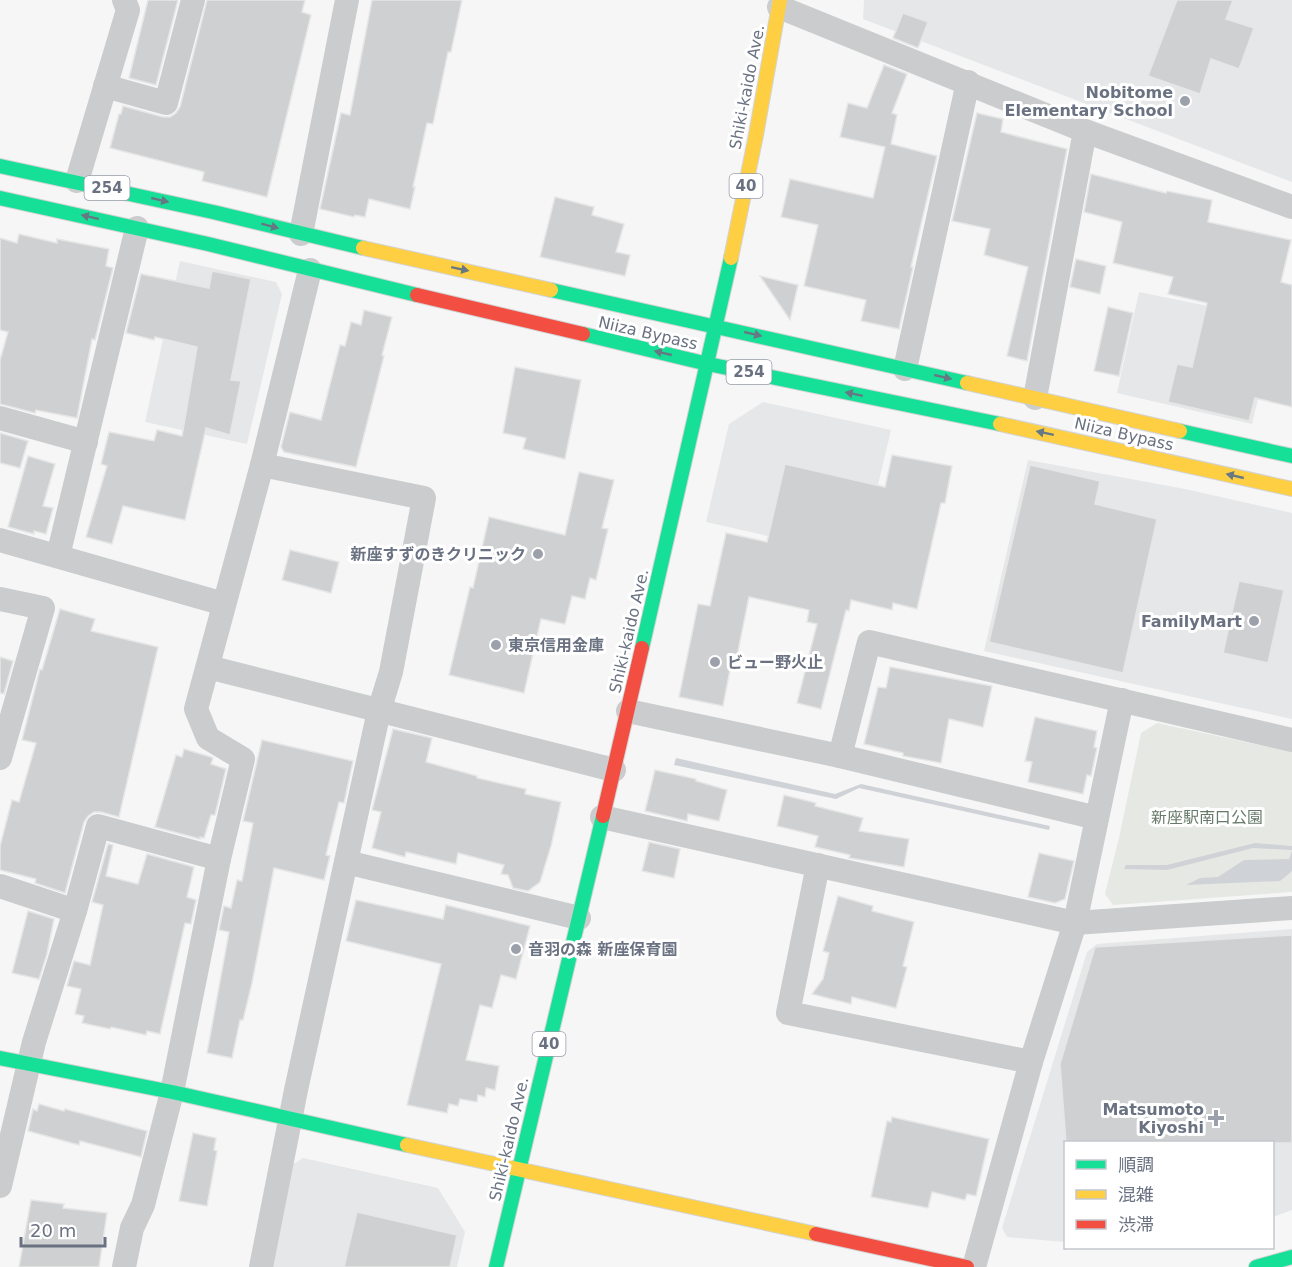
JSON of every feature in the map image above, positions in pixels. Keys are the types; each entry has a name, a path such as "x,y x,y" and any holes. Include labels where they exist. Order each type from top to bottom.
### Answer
{"main road":[{"name":"Shiki-kaido Ave.","path":"496,1267 717,326 740,218 779,4"},
{"name":"Niiza Bypass","path":"0,166 76,181 301,234 1292,456"},
{"name":"Niiza Bypass","path":"0,198 137,228 708,364 1051,435 1292,489"},
{"path":"0,1058 172,1092 968,1267"},
{"path":"1256,1267 1292,1257"}],"street":[{"path":"76,181 128,10 124,0"},
{"path":"105,86 166,103 193,0"},
{"path":"301,234 347,0"},
{"path":"779,4 1085,131 1292,207"},
{"path":"905,369 968,82"},
{"path":"1035,398 1085,131"},
{"path":"58,556 137,228"},
{"path":"124,1267 132,1227 143,1205 172,1092 219,859 243,759 208,738 196,709 262,465 310,270"},
{"path":"0,418 86,442"},
{"path":"261,1267 290,1118 378,711 391,672 424,498 262,465"},
{"path":"0,540 224,604"},
{"path":"0,599 43,608 0,758"},
{"path":"840,756 869,642 1292,740"},
{"path":"208,667 614,770"},
{"path":"974,1267 1030,1062 1075,923 1122,700"},
{"path":"628,711 840,756 1097,818"},
{"path":"602,817 1075,923 1292,908"},
{"path":"0,1186 29,1062 98,826 219,859"},
{"path":"346,862 579,918"},
{"path":"818,865 788,1013 1030,1062"},
{"path":"0,886 75,911"}],"shaded area":[{"name":"Nobitome Elementary School","path":"864,0 1292,0 1292,182 863,19"},
{"path":"180,261 276,282 282,294 247,444 145,422"},
{"path":"1139,292 1277,320 1252,424 1117,393"},
{"path":"763,402 891,430 861,557 706,522 729,424"},
{"path":"1028,460 1185,489 1292,513 1292,719 984,651"},
{"path":"676,758 835,794 861,784 1050,826 1049,830 859,788 836,799 674,765"},
{"path":"1255,843 1292,846 1292,850 1253,848 1167,870 1124,869 1126,865 1167,865"},
{"path":"1292,851 1292,871 1280,881 1186,885 1200,878 1218,877 1244,860 1289,859"},
{"path":"1292,929 1292,1210 1274,1217 1274,1141 1064,1141 1064,1242 1007,1237 1002,1228 1087,952 1097,944"},
{"path":"303,1158 438,1188 465,1232 457,1267 272,1267 292,1165"}],"green space":[{"name":"新座駅南口公園","path":"1157,723 1292,752 1292,892 1113,905 1105,894 1141,733"}],"building":[{"path":"148,0 178,0 156,85 129,78"},
{"path":"207,0 305,0 302,12 311,15 267,197 202,181 204,172 110,148 123,106 163,117 170,117 180,107"},
{"path":"372,0 462,0 433,124 427,123 410,209 369,199 365,217 355,215 354,217 320,209 341,113 350,115"},
{"path":"1177,0 1233,0 1226,19 1254,28 1239,69 1211,59 1200,94 1148,76"},
{"path":"903,13 928,22 918,48 893,38"},
{"path":"884,65 907,74 892,113 897,115 891,144 937,156 899,329 861,321 866,300 804,286 818,225 781,217 790,179 873,198 885,147 840,137 848,103 867,108"},
{"path":"977,113 1003,119 1001,132 1067,149 1027,361 1007,356 1028,267 984,255 990,229 952,221"},
{"path":"1091,174 1166,193 1167,191 1212,200 1208,222 1291,240 1281,282 1292,285 1292,407 1255,398 1249,421 1168,402 1177,364 1192,367 1207,303 1168,294 1173,277 1113,263 1122,222 1084,212"},
{"path":"555,197 594,207 592,215 624,224 616,252 630,255 625,276 540,257"},
{"path":"19,234 57,243 57,239 109,249 106,266 113,268 95,340 92,339 77,418 36,410 35,413 0,404 0,360 8,332 0,330 0,238 17,243"},
{"path":"1076,259 1106,266 1100,294 1070,287"},
{"path":"212,271 251,279 231,380 241,381 230,435 206,428 185,520 123,506 112,544 86,537 107,466 101,464 109,432 154,441 157,430 182,436 197,347 126,333 141,274 209,288"},
{"path":"760,276 798,285 790,320"},
{"path":"1108,307 1133,313 1119,376 1094,371"},
{"path":"364,310 392,317 356,467 284,452 281,447 290,412 321,420 340,345 345,346 351,322 361,325"},
{"path":"515,367 581,380 565,459 523,449 526,438 503,433"},
{"path":"0,433 28,441 20,468 0,463"},
{"path":"892,455 952,466 945,503 941,503 917,609 893,603 892,610 851,600 849,611 846,610 821,709 797,703 817,624 807,622 809,610 749,597 734,671 730,670 723,706 679,697 698,604 710,606 726,533 767,542 785,464 885,487"},
{"path":"28,456 55,464 43,506 53,508 46,534 34,531 34,534 8,527"},
{"path":"1030,465 1100,481 1095,504 1157,519 1123,673 989,642"},
{"path":"579,472 614,480 602,528 608,529 596,580 590,578 585,599 572,596 565,624 541,619 524,693 449,675 470,587 473,588 489,517 565,535"},
{"path":"290,550 339,562 331,593 282,580"},
{"name":"FamilyMart","path":"1239,581 1284,590 1268,663 1223,653"},
{"path":"60,609 95,619 91,631 158,647 119,817 101,812 94,812 88,816 84,822 65,893 35,883 36,879 0,870 0,846 12,800 19,802 36,743 22,740 40,669 42,670"},
{"path":"0,657 13,661 4,694 0,693"},
{"path":"890,667 992,686 983,727 949,719 941,763 903,756 903,753 864,744 878,687 886,688"},
{"path":"1035,717 1097,731 1094,747 1097,748 1091,776 1087,775 1083,794 1028,782 1032,762 1025,761"},
{"path":"393,729 432,738 426,762 477,776 477,778 526,789 525,794 561,802 540,882 528,891 513,888 508,875 501,874 504,865 458,853 456,864 406,852 405,857 372,848 381,812 372,810"},
{"path":"262,740 353,761 344,803 339,802 326,855 330,856 324,880 274,868 252,983 243,1020 240,1020 232,1058 207,1053 229,932 219,930 224,906 231,908 237,880 242,881 253,823 243,821"},
{"path":"184,749 211,757 213,758 211,764 226,769 215,815 211,815 204,838 200,837 200,839 155,827 176,755 182,757"},
{"path":"655,770 696,779 696,781 727,790 719,821 688,814 687,821 645,811"},
{"path":"784,795 816,803 815,806 863,818 859,831 909,839 904,867 849,858 850,855 815,847 818,836 777,826"},
{"path":"649,842 680,849 674,878 642,871"},
{"path":"108,844 113,845 106,876 138,884 147,854 194,867 187,897 196,900 191,924 185,923 160,1034 147,1031 146,1035 82,1023 84,1016 75,1014 81,989 67,986 74,961 90,965 103,905 92,902"},
{"path":"1039,853 1074,861 1065,899 1055,903 1028,897"},
{"path":"838,896 873,906 872,911 914,922 903,966 907,967 896,1008 852,997 851,1004 812,994 823,979 829,953 823,951"},
{"path":"356,900 443,919 446,905 530,926 516,979 501,975 492,1008 480,1005 466,1060 499,1066 495,1090 486,1088 485,1097 478,1095 477,1102 460,1099 458,1106 449,1104 447,1113 407,1105 441,964 346,941"},
{"path":"28,911 54,919 39,979 12,973"},
{"path":"1292,935 1292,1143 1274,1143 1274,1141 1066,1141 1060,1064 1095,947"},
{"path":"39,1104 147,1131 141,1157 80,1141 79,1145 28,1131 33,1109 37,1111"},
{"path":"892,1117 989,1139 976,1196 967,1194 965,1200 932,1192 928,1208 871,1197 887,1121 891,1122"},
{"path":"193,1133 216,1138 214,1150 217,1151 207,1206 179,1201"},
{"path":"31,1200 64,1204 63,1208 107,1213 99,1267 19,1267"},
{"path":"357,1212 457,1235 450,1267 344,1267"}],"traffic: fast":[{"path":"0,166 213,212 363,248"},
{"path":"0,198 208,244 417,295"},
{"path":"642,648 731,258"},
{"path":"551,290 967,383"},
{"path":"583,334 708,364 1000,424"},
{"path":"1180,431 1292,456"},
{"path":"496,1267 603,816"},
{"path":"0,1058 172,1092 407,1145"},
{"path":"1256,1267 1292,1257"}],"traffic: slow":[{"path":"731,258 780,0"},
{"path":"363,248 551,290"},
{"path":"967,383 1180,431"},
{"path":"1000,424 1292,489"},
{"path":"407,1145 816,1234"}],"traffic: jam":[{"path":"417,295 583,334"},
{"path":"603,816 642,648"},
{"path":"816,1234 967,1267"}],"place":[{"name":"Nobitome Elementary School","path":"1185,101"},
{"name":"新座すずのきクリニック","path":"538,554"},
{"name":"FamilyMart","path":"1254,621"},
{"name":"東京信用金庫","path":"496,645"},
{"name":"ビュー野火止","path":"715,662"},
{"name":"音羽の森 新座保育園","path":"516,949"},
{"name":"Matsumoto Kiyoshi","path":"1216,1118"}]}
